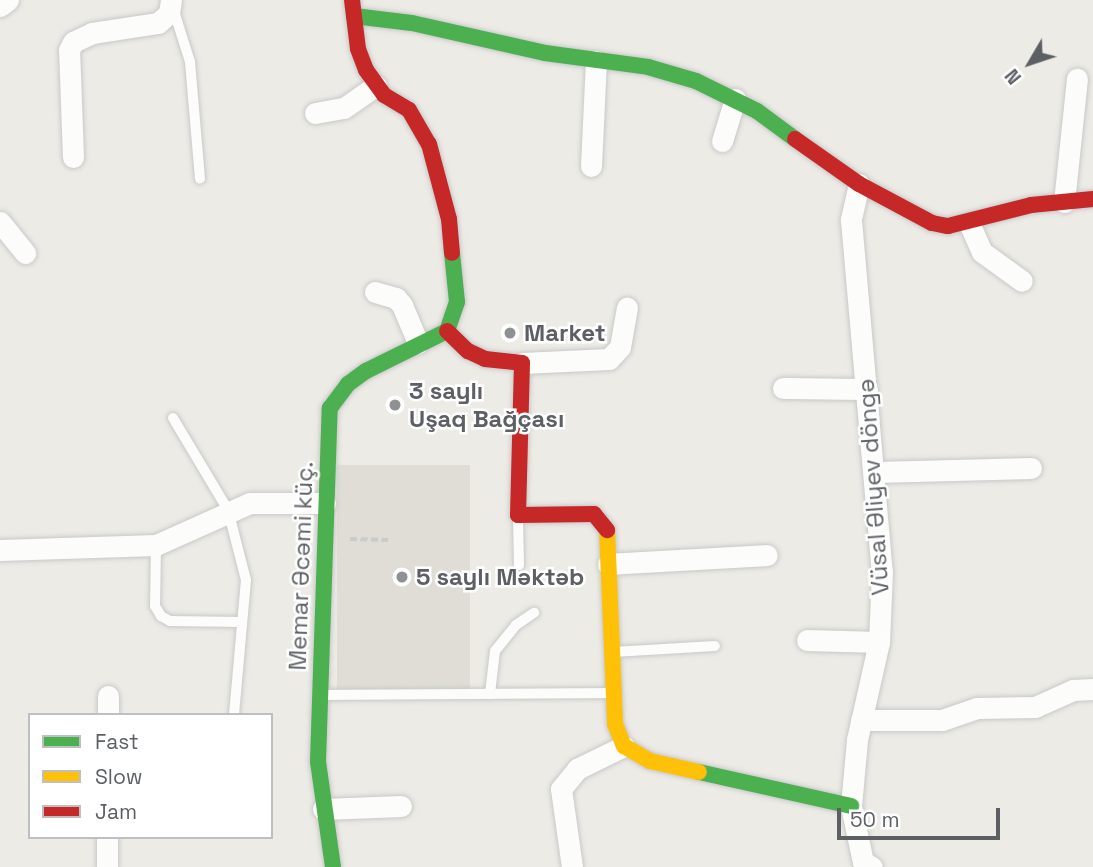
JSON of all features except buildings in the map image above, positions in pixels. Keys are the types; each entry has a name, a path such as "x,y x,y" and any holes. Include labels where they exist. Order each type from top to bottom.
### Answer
{"street":[{"path":"0,6 8,0"},
{"path":"73,157 69,50 73,42 92,33 158,23 172,3"},
{"path":"627,308 620,347 609,359 522,363 485,359 468,351 447,331 457,302 453,246 429,144 410,110 376,86 358,49 353,8 596,61 674,74 736,99 776,123 859,184 932,223 969,223 1031,205 1093,199"},
{"path":"591,166 596,61"},
{"path":"1063,202 1077,79"},
{"path":"315,113 344,108 376,86"},
{"path":"722,141 736,99"},
{"name":"Vüsal Əliyev döngə","path":"859,184 851,220 876,472 882,570 879,642 861,720 851,806 866,865"},
{"path":"0,222 25,253"},
{"path":"969,223 982,252 1022,281"},
{"path":"375,292 396,298 402,305 418,343"},
{"name":"Memar Əcəmi küç.","path":"333,867 323,809 319,695 330,408 337,395 366,371 447,331"},
{"path":"522,363 518,515 599,515 607,528 611,693 615,724 624,746 650,761 851,806"},
{"path":"783,388 867,389"},
{"path":"876,472 1031,468"},
{"path":"0,550 156,545 228,510 250,503 325,503"},
{"path":"608,564 767,555"},
{"path":"807,640 879,642"},
{"path":"861,720 942,720 977,708 1035,706 1073,690 1093,689"},
{"path":"572,867 561,789 568,775 624,746"},
{"path":"323,809 401,807"},
{"path":"107,839 107,867"}],"lane":[{"path":"172,3 190,62 200,179"},
{"path":"173,418 228,510 246,580 234,713"},
{"path":"518,515 519,565"},
{"path":"156,545 155,606 161,616 170,621 242,622"},
{"path":"490,694 495,651 516,625 534,613"},
{"path":"611,652 715,646"},
{"path":"319,695 611,693"}],"path":[{"path":"324,539 392,540"}],"shaded area":[{"name":"5 saylı Məktəb","path":"337,465 470,465 470,689 337,689"}],"traffic: fast":[{"path":"354,16 412,23 545,53 648,67 696,81 757,111 795,139"},
{"path":"333,867 318,761 330,408 348,384 366,371 447,331 457,302 452,253"},
{"path":"699,772 851,806"}],"traffic: slow":[{"path":"607,530 615,724 624,746 650,761 699,772"}],"traffic: jam":[{"path":"352,0 358,49 366,70 384,95 409,110 429,144 449,219 452,253"},
{"path":"795,139 859,184 932,223 948,226 1031,205 1093,199"},
{"path":"447,331 468,351 485,359 522,363 518,515 594,514 607,530"}],"place":[{"name":"Market","path":"510,333"},
{"name":"3 saylı Uşaq Bağçası","path":"395,405"},
{"name":"5 saylı Məktəb","path":"402,577"}]}
